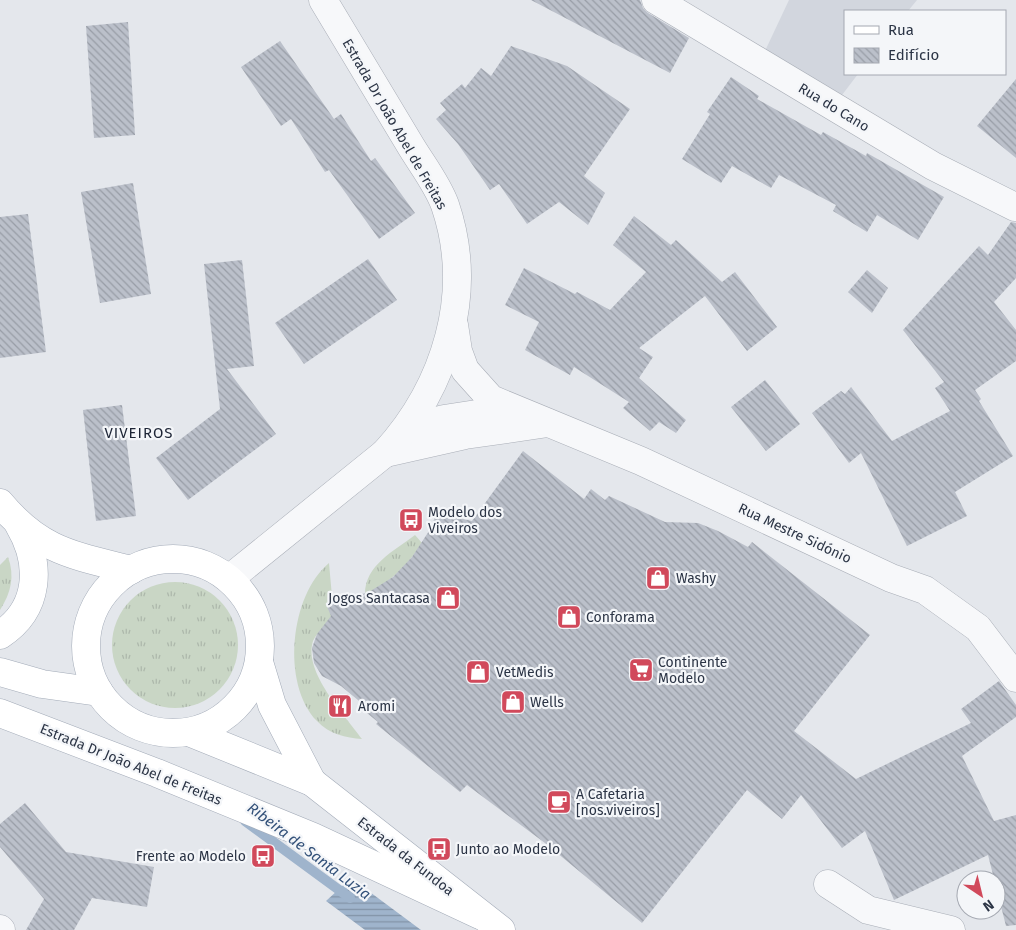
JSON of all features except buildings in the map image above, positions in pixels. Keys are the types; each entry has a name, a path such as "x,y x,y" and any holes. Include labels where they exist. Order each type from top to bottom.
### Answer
{"main road":[{"path":"0,503 18,524 30,543 34,559 34,587 22,615 5,632"},
{"path":"18,524 48,545 77,556 131,570"},
{"path":"159,560 184,560 208,566 229,579 244,595 255,616 260,639 259,662 252,682 241,700 226,714 209,725 189,732 162,732 138,726 116,712 99,692 87,659 89,625 102,595 115,581 131,570 159,560"},
{"name":"Estrada da Fundoa","path":"259,662 272,705 312,782"},
{"path":"0,672 42,684 99,692"},
{"name":"Estrada Dr João Abel de Freitas","path":"0,713 157,773 313,837 490,922"},
{"name":"Estrada da Fundoa","path":"189,732 312,782 490,922"}],"street":[{"name":"Estrada Dr João Abel de Freitas","path":"229,579 385,453 406,430 428,394 443,357 453,322 456,246 444,203 323,0"},
{"name":"Rua do Cano","path":"656,0 933,166 1014,207"},
{"name":"Rua Mestre Sidónio","path":"453,322 458,351 466,370 491,399 641,461 891,578 925,590 978,628 1016,678"},
{"name":"Rua Mestre Sidónio","path":"406,430 444,419 483,413 548,423"},
{"path":"385,453 465,435 548,423"},
{"path":"828,884 868,910 952,930"}],"shaded area":[{"path":"789,0 917,0 909,10 844,10 844,75 857,75 842,95 765,51"}],"green space":[{"path":"415,535 422,543 411,559 390,579 365,594 366,584 375,567 390,553"},
{"path":"8,557 11,584 0,610 0,565"},
{"path":"329,563 334,619 322,629 313,641 314,666 327,693 362,739 338,734 327,729 317,721 306,705 298,685 295,663 295,640 299,617 306,596 316,577"},
{"path":"175,582 199,587 220,600 233,621 238,645 233,669 220,690 199,703 175,708 151,703 130,690 117,669 112,645 117,621 130,600 151,587"}],"water":[{"path":"351,878 421,930 365,930 326,901"}],"waterway":[{"name":"Ribeira de Santa Luzia","path":"245,821 350,898"}],"place":[{"name":"Modelo dos Viveiros","path":"411,520"},
{"name":"Washy","path":"658,578"},
{"name":"Jogos Santacasa","path":"448,598"},
{"name":"Conforama","path":"569,617"},
{"name":"Continente Modelo","path":"641,670"},
{"name":"VetMedis","path":"478,672"},
{"name":"Wells","path":"513,702"},
{"name":"Aromi","path":"340,706"},
{"name":"A Cafetaria [nos.viveiros]","path":"559,802"},
{"name":"Junto ao Modelo","path":"439,849"},
{"name":"Frente ao Modelo","path":"263,856"}],"district":[{"name":"VIVEIROS","path":"139,433"}]}
